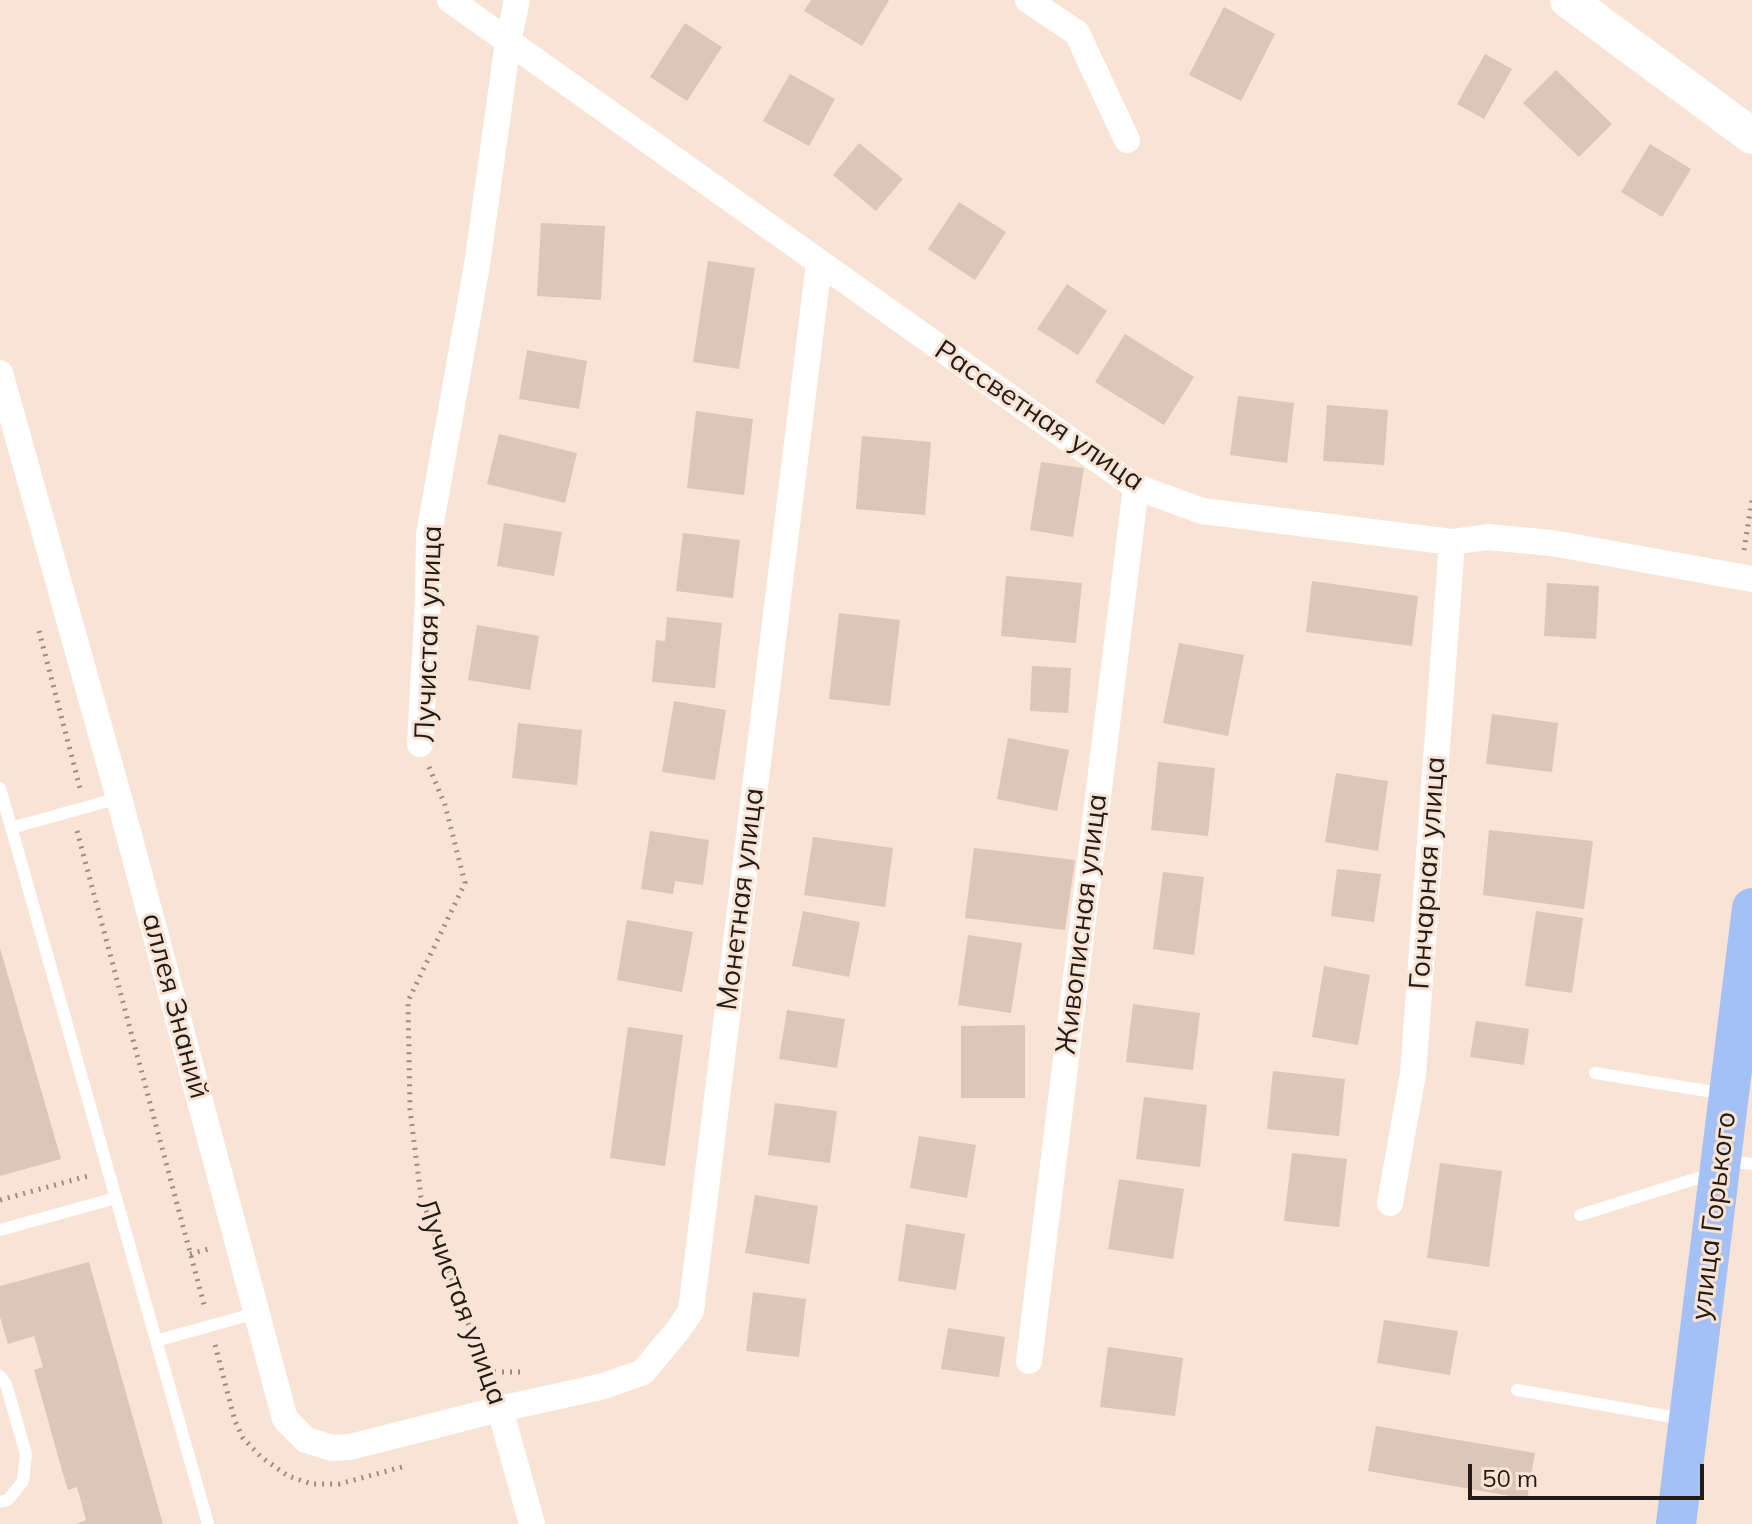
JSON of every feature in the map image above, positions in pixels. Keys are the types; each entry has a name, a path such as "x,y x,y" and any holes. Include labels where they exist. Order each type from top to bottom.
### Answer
{"main road":[{"name":"улица Горького","path":"1676,1524 1689,1419 1731,1165 1729,1094 1752,908"}],"street":[{"name":"Рассветная улица","path":"450,0 1136,487 1202,511 1452,542 1487,537 1552,543 1746,578"},
{"name":"Лучистая улица","path":"420,744 429,534 477,265 508,42 517,0"},
{"path":"1028,0 1077,33 1127,140"},
{"path":"1568,0 1752,136"},
{"name":"Монетная улица","path":"500,1409 604,1386 643,1372 691,1311 819,263"},
{"name":"аллея Знаний","path":"0,373 119,798 285,1419 306,1440 332,1448 350,1447 500,1409"},
{"name":"Живописная улица","path":"1029,1361 1136,487"},
{"name":"Гончарная улица","path":"1390,1203 1413,1074 1452,542"},
{"name":"Лучистая улица","path":"500,1409 532,1524"}],"lane":[{"path":"0,788 3,808 208,1524"},
{"path":"11,828 119,798"},
{"path":"1595,1073 1729,1094"},
{"path":"1580,1215 1731,1165"},
{"path":"0,1230 116,1198"},
{"path":"156,1341 256,1313"},
{"path":"0,1376 6,1384 26,1454 23,1481 8,1500 0,1502"},
{"path":"1517,1390 1689,1419"}],"path":[{"path":"1746,578 1752,500"},
{"name":"Лучистая улица","path":"420,744 445,805 465,883 408,1001 410,1110 421,1197 500,1409"},
{"path":"0,1200 90,1175"}],"building":[{"path":"811,0 889,0 862,46 804,11"},
{"path":"1224,7 1275,34 1241,101 1189,75"},
{"path":"685,23 722,47 687,101 650,77"},
{"path":"1485,54 1512,69 1484,119 1457,104"},
{"path":"1556,70 1612,124 1579,157 1523,103"},
{"path":"790,74 835,99 809,146 763,121"},
{"path":"859,143 903,179 876,211 833,175"},
{"path":"1650,144 1691,169 1662,217 1621,192"},
{"path":"959,202 1006,232 975,280 928,249"},
{"path":"541,223 605,226 601,300 537,296"},
{"path":"708,261 755,268 739,369 693,362"},
{"path":"1067,284 1107,311 1078,355 1037,329"},
{"path":"1125,334 1194,377 1164,425 1095,382"},
{"path":"527,350 587,361 579,409 519,399"},
{"path":"1238,396 1294,403 1287,463 1230,455"},
{"path":"1327,405 1388,410 1384,465 1323,461"},
{"path":"696,411 753,419 744,495 687,488"},
{"path":"499,434 577,453 565,503 487,484"},
{"path":"862,436 931,442 925,515 856,509"},
{"path":"1041,462 1084,468 1073,537 1030,530"},
{"path":"504,523 562,532 554,576 497,566"},
{"path":"683,533 740,540 733,598 676,591"},
{"path":"1006,576 1082,583 1076,643 1001,636"},
{"path":"1312,581 1418,596 1412,646 1306,632"},
{"path":"1547,583 1599,586 1596,639 1544,636"},
{"path":"839,613 900,620 890,706 829,699"},
{"path":"667,617 722,623 715,688 652,682 656,640 665,641"},
{"path":"477,625 539,636 530,690 468,680"},
{"path":"1179,643 1244,655 1228,736 1163,723"},
{"path":"1032,666 1071,668 1068,713 1030,711"},
{"path":"674,701 726,710 715,780 662,772"},
{"path":"1492,714 1558,723 1552,772 1486,764"},
{"path":"518,723 582,730 577,785 512,778"},
{"path":"1008,738 1069,750 1057,811 997,799"},
{"path":"1158,762 1215,768 1208,836 1151,830"},
{"path":"1336,773 1388,781 1378,851 1325,842"},
{"path":"1489,830 1593,841 1584,909 1483,895"},
{"path":"650,831 709,840 703,885 675,881 673,894 641,889"},
{"path":"813,837 893,848 885,907 804,895"},
{"path":"974,848 1075,860 1065,930 965,918"},
{"path":"1337,869 1381,874 1374,922 1331,916"},
{"path":"1163,872 1204,877 1194,955 1153,949"},
{"path":"803,911 860,922 849,977 792,966"},
{"path":"1536,911 1583,918 1572,993 1525,986"},
{"path":"627,920 693,932 682,992 617,980"},
{"path":"968,935 1022,943 1011,1013 958,1005"},
{"path":"0,948 61,1159 0,1176"},
{"path":"1324,966 1370,975 1358,1045 1312,1037"},
{"path":"1133,1004 1200,1013 1193,1070 1126,1062"},
{"path":"787,1010 845,1019 837,1068 779,1059"},
{"path":"1476,1021 1529,1029 1524,1065 1470,1057"},
{"path":"1025,1025 1025,1098 961,1098 961,1026"},
{"path":"628,1027 683,1035 665,1166 610,1158"},
{"path":"1273,1071 1345,1079 1339,1136 1267,1129"},
{"path":"1144,1097 1207,1105 1200,1167 1136,1159"},
{"path":"775,1103 837,1111 830,1163 768,1155"},
{"path":"919,1136 976,1145 967,1198 910,1188"},
{"path":"1292,1153 1347,1159 1339,1227 1284,1221"},
{"path":"1440,1163 1502,1171 1489,1267 1427,1258"},
{"path":"1119,1179 1184,1189 1173,1259 1108,1249"},
{"path":"755,1195 818,1206 809,1264 745,1253"},
{"path":"906,1224 965,1234 956,1290 898,1281"},
{"path":"89,1262 163,1524 76,1524 86,1520 77,1487 68,1490 61,1467 34,1370 43,1367 34,1336 8,1344 0,1317 0,1286"},
{"path":"753,1292 806,1299 799,1357 746,1351"},
{"path":"1384,1320 1458,1331 1450,1375 1377,1363"},
{"path":"948,1328 1005,1337 999,1377 941,1369"},
{"path":"1108,1347 1183,1358 1175,1416 1100,1407"},
{"path":"1376,1426 1535,1453 1527,1499 1368,1471"}]}
